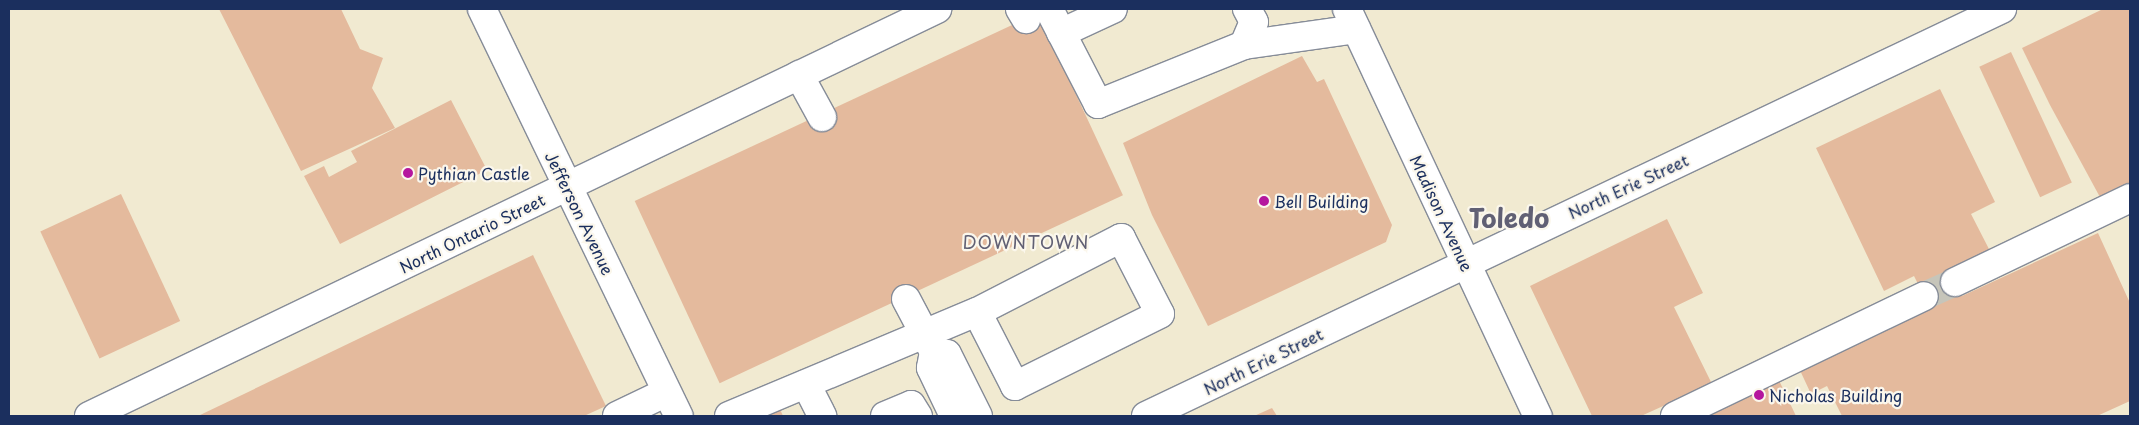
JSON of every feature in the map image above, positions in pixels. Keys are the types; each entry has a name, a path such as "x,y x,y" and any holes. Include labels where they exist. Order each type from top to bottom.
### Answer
{"street":[{"name":"Jefferson Avenue","path":"482,9 673,404"},
{"name":"North Ontario Street","path":"89,416 937,9"},
{"path":"1061,33 1114,9"},
{"path":"1244,45 1254,22 1247,9"},
{"name":"North Erie Street","path":"1146,416 2002,9"},
{"path":"1032,12 1061,33 1077,80 1098,104 1244,45 1352,19"},
{"name":"Madison Avenue","path":"1352,19 1465,264 1538,416"},
{"path":"799,75 822,117"},
{"path":"1955,282 2130,198"},
{"path":"729,416 806,384 929,343 977,312 1121,238 1160,314 1015,386 977,312"},
{"path":"1675,416 1924,296"},
{"path":"906,299 929,343 931,368 954,416"},
{"path":"929,343 947,354 978,416"},
{"path":"806,384 822,416"},
{"path":"616,416 673,404"},
{"path":"885,416 911,404 918,416"}],"building":[{"path":"219,9 341,9 360,49 383,58 372,88 395,128 301,171"},
{"path":"2103,9 2130,9 2130,186 2101,199 2050,105 2022,48"},
{"path":"1038,13 1123,195 720,383 635,201"},
{"path":"2011,52 2072,183 2040,197 1979,67"},
{"name":"Bell Building","path":"1302,56 1317,82 1324,79 1392,225 1386,242 1208,326 1152,215 1123,143"},
{"path":"1940,89 1995,202 1971,214 1990,251 1950,270 1962,296 2098,233 2130,303 2130,401 2097,416 1842,416 1827,386 1811,394 1798,366 1924,296 1914,276 1884,291 1816,148"},
{"name":"Pythian Castle","path":"451,100 487,170 340,244 304,176 324,166 329,177 357,162 351,151"},
{"path":"121,194 180,321 100,358 40,232"},
{"path":"1667,219 1703,293 1674,307 1712,384 1641,416 1592,416 1530,286"},
{"path":"533,255 606,406 584,416 198,416"},
{"name":"Nicholas Building","path":"1776,374 1796,416 1689,416"},
{"path":"779,407 783,416 759,416"},
{"path":"1272,408 1277,416 1254,416"}],"tunnel":[{"path":"1924,296 1955,282"}],"place":[{"name":"Pythian Castle","path":"408,173"},
{"name":"Bell Building","path":"1264,201"},
{"name":"Nicholas Building","path":"1759,395"}],"district":[{"name":"Toledo","path":"1509,218"},
{"name":"DOWNTOWN","path":"1026,242"}]}
